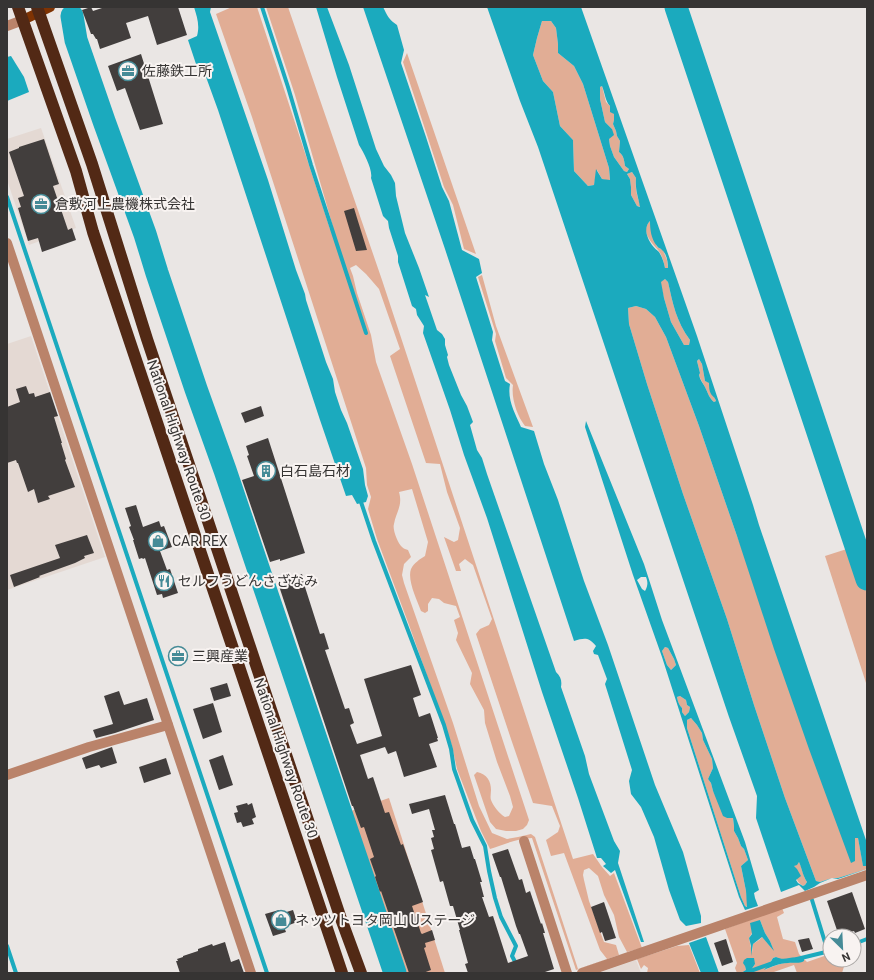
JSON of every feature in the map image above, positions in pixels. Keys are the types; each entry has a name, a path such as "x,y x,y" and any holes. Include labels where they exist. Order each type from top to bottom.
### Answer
{"highway":[{"name":"National Highway Route 30","path":"18,7 76,171 93,232 342,973"},
{"name":"National Highway Route 30","path":"42,9 147,339 340,916 361,973"}],"main road":[{"path":"23,20 42,9"}],"street":[{"path":"7,26 23,20"},
{"path":"7,243 252,973"},
{"path":"7,775 90,747 168,725"},
{"path":"524,841 567,973"},
{"path":"582,973 867,875"}],"shaded area":[{"path":"232,7 257,7 330,229 333,227 295,95 266,7 288,7 382,280 573,859 593,854 610,876 614,873 642,948 627,952 619,937 614,915 604,895 598,876 589,868 584,870 583,875 589,901 604,942 616,945 619,955 576,970 532,838 516,840 490,849 481,831 457,769 452,746 377,539 368,509 371,497 367,485 366,468 252,117 216,14","holes":["356,265 379,289 400,349 390,356 426,463 440,464 447,492 460,528 458,540 454,542 444,537 456,571 461,571 459,564 465,559 473,565 492,619 489,625 480,629 476,634 533,803 552,806 560,826 558,832 546,840 551,856 564,853 600,950 607,959 578,969 535,837 531,834 507,839 492,833 479,806 453,723 404,583 402,575 404,564 411,557 408,550 400,545 394,526 400,505 399,492 412,489 428,542 425,556 415,563 411,569 410,579 413,590 421,611 425,613 428,611 428,604 432,598 439,599 444,603 456,606 460,617 454,620 458,633 456,640 472,673 470,684 484,710 485,723 497,762 510,796 513,807 509,816 503,816 493,805 491,799 491,787 488,778 477,772 474,775 490,822 496,829 506,831 523,829 529,820 412,464 376,362 371,335 350,268"]},
{"path":"542,21 551,21 556,28 558,53 574,66 583,84 609,168 610,181 602,179 597,170 594,185 588,186 574,171 573,140 560,126 553,92 543,81 533,55"},
{"path":"407,53 476,254 464,249 453,205 444,187 403,62"},
{"path":"602,86 606,102 614,114 613,124 620,141 619,152 623,157 625,166 629,169 627,172 624,171 614,157 610,146 609,139 612,129 605,122 600,99 600,87"},
{"name":"倉敷河上農機株式会社","path":"41,128 76,228 29,245 7,180 7,139"},
{"path":"632,172 636,178 637,192 641,207 637,206 631,195 630,179 627,174"},
{"path":"650,221 657,247 663,250 668,268 665,268 661,254 650,240 646,232 647,225"},
{"path":"482,275 496,326 533,427 525,426 515,407 513,385 506,378 495,341 496,334 478,277"},
{"path":"665,279 668,282 678,319 690,340 689,345 684,345 671,322 660,282"},
{"path":"636,306 646,309 655,317 666,337 737,536 855,848 855,838 858,838 863,865 867,865 867,869 838,878 832,878 820,882 816,881 785,798 727,619 683,494 647,384 629,324 628,308"},
{"path":"31,336 105,557 7,590 7,344"},
{"path":"699,359 702,364 705,381 710,383 711,390 716,401 714,402 699,376 700,373 697,361"},
{"path":"853,547 867,591 867,686 825,556"},
{"path":"665,647 668,648 676,665 671,670 667,665 662,651"},
{"path":"680,696 686,700 687,705 690,707 689,712 685,716 679,705 677,697"},
{"path":"691,718 702,733 703,740 712,759 713,768 708,779 727,818 733,818 734,831 748,860 741,866 748,907 745,906 741,897 687,728 687,720"},
{"path":"389,798 445,973 405,973 351,811"},
{"path":"799,862 807,882 803,886 797,880 794,866"},
{"path":"782,908 784,913 777,917 783,939 795,942 799,954 807,962 822,957 822,968 844,968 842,973 797,973 794,965 771,973 749,973 755,964 745,966 746,970 742,973 737,973 735,968 737,963 725,929","holes":["760,920 773,949 762,937 753,944 752,953 749,938","776,957 793,963 782,964 765,970 773,958"]},
{"path":"689,945 700,973 647,973 648,968 644,965 641,969 637,959 677,946"},
{"path":"636,960 641,973 598,973"}],"water":[{"path":"194,7 211,7 210,12 268,180 326,362 333,379 335,392 363,469 368,496 366,502 357,504 352,495 346,496 218,110 206,77 198,70 188,40 197,36 198,32 198,21"},
{"path":"316,7 327,7 349,65 376,149 384,166 395,183 396,196 405,233 429,297 425,295 437,330 445,339 449,365 473,422 470,425 477,450 482,458 556,672 561,679 561,687 585,756 589,774 614,841 620,851 618,863 644,942 641,942 615,870 611,873 603,866 606,864 601,858 597,858 542,692 487,518 423,333 424,326 417,315 416,309 412,306 398,262 398,256 388,221 383,216 366,157 359,145"},
{"path":"363,7 383,7 390,19 397,25 404,50 401,63 442,187 449,201 462,250 479,259 482,273 476,277 493,332 492,340 505,381 510,384 509,390 512,406 521,427 534,431 544,464 558,500 584,581 608,645 655,785 683,852 701,916 701,923 686,926 680,920 669,890 654,837 641,807 631,794 629,781 632,770 605,684 607,679 598,655 594,654 593,651 596,646 591,641 586,639 574,641 445,249"},
{"path":"487,7 581,7 697,336 759,525 867,843 867,865 863,866 858,838 855,838 855,861 851,863 809,749 699,426 666,337 655,317 646,309 636,306 628,308 629,324 647,384 683,494 727,619 785,798 816,881 820,882 832,878 805,891 799,885 781,892 756,818 757,796 729,717 538,147","holes":["542,21 551,21 556,28 558,53 574,66 583,84 609,168 610,180 602,179 596,169 594,185 588,186 574,171 573,140 560,126 553,92 543,81 533,55","602,86 610,106 610,112 614,114 613,124 620,141 619,152 623,157 625,166 629,169 627,172 624,171 614,157 609,139 614,135 612,129 605,122 600,99 600,87","632,172 636,178 636,190 640,207 637,206 631,195 630,179 627,174","650,221 652,237 658,247 665,254 668,268 665,268 659,252 649,239 646,233","665,279 668,282 678,319 690,340 689,345 684,345 671,322 661,282","699,359 702,364 705,381 709,383 710,393 716,401 714,402 710,397 700,378 697,361","799,862 807,882 805,885 803,886 796,880 801,876 794,866"]},
{"path":"11,56 24,77 29,92 7,101 7,57"},
{"path":"586,421 644,564 662,620 745,842 759,890 754,893 758,906 745,910 739,897 662,657 633,575 585,427","holes":["641,577 646,577 647,587 645,591 642,589 637,580","665,647 668,648 674,659 676,665 671,670 667,665 662,651","680,696 686,700 687,705 690,707 689,712 685,716 682,712 682,708 677,697","691,718 702,733 703,740 712,759 713,768 708,779 711,783 723,816 733,818 734,831 748,860 741,866 746,891 747,907 745,906 741,897 687,728 687,720"]},
{"path":"867,869 838,879 832,878 838,878"},
{"path":"760,920 774,951 762,937 753,944 751,956 749,938 752,934 750,923"},
{"path":"706,937 719,973 701,973 689,943"},
{"path":"776,957 783,959 796,957 804,959 804,961 775,965 764,970 773,958"},
{"path":"747,958 754,958 755,964 749,973 742,973 746,970 743,963"}],"building":[{"path":"91,7 93,11 105,7 178,7 187,35 157,45 148,16 126,23 131,38 100,49 97,39 93,34 91,34 82,10"},
{"path":"141,54 163,124 140,130 125,88 117,91 108,66"},
{"name":"倉敷河上農機株式会社","path":"44,139 59,184 53,186 68,230 72,228 76,240 42,252 38,238 28,241 18,208 21,207 18,198 24,196 9,152 19,147"},
{"path":"354,208 367,250 356,251 344,211"},
{"path":"26,386 29,394 34,393 35,397 50,392 58,416 54,417 62,443 65,460 75,487 48,496 50,499 38,503 34,489 28,492 16,460 7,463 7,407 20,402 16,389"},
{"path":"261,406 264,416 245,423 241,413"},
{"path":"268,438 305,553 280,561 280,559 270,562 242,480 254,476 247,456 249,455 246,446"},
{"path":"136,505 143,527 159,521 161,527 164,526 172,547 160,551 167,570 170,569 178,593 163,598 162,594 157,595 145,558 139,559 125,508"},
{"path":"87,535 94,553 84,556 85,558 75,563 14,587 10,575 60,558 55,545"},
{"path":"302,574 320,634 324,633 329,649 325,650 345,709 349,708 354,723 350,725 357,744 382,736 364,679 411,665 421,695 413,698 419,717 430,713 438,738 438,741 429,744 437,767 404,777 396,751 388,754 385,747 360,755 368,779 373,777 385,813 389,812 401,845 403,844 416,881 423,902 412,906 421,933 422,934 432,930 435,940 425,943 426,947 424,948 431,970 423,973 409,973 375,877 376,876 370,859 374,857 364,827 361,828 352,806 278,583"},
{"name":"三興産業","path":"183,647 187,660 173,664 169,651"},
{"path":"227,683 231,696 214,701 210,688"},
{"path":"119,691 124,705 147,698 154,720 96,738 93,730 113,724 104,696"},
{"path":"213,703 222,732 203,739 193,709"},
{"path":"112,747 117,763 101,768 99,765 86,769 82,758"},
{"path":"223,755 233,785 219,790 209,760"},
{"path":"166,758 171,774 144,783 139,767"},
{"path":"445,795 462,848 470,846 475,859 482,882 480,882 484,897 482,897 489,917 493,916 508,963 528,956 516,926 501,877 492,854 508,849 519,880 522,879 526,893 530,891 541,924 542,923 545,933 543,933 554,969 542,973 468,973 465,964 468,963 453,906 450,906 443,881 440,882 431,850 434,849 431,838 434,837 432,830 435,830 429,809 412,814 409,804"},
{"path":"247,803 248,805 252,803 256,817 252,819 254,824 243,827 241,822 237,823 234,813 238,812 236,806"},
{"path":"852,892 865,929 862,930 862,928 836,928 827,901"},
{"path":"604,902 616,938 605,941 602,932 600,933 591,907"},
{"name":"ネッツトヨタ岡山 Uステージ","path":"279,910 280,914 293,910 297,922 284,927 286,932 273,936 265,914"},
{"path":"809,938 813,949 802,952 798,940"},
{"path":"726,939 733,962 722,966 714,943"},
{"path":"225,942 231,962 239,959 244,973 180,973 176,961 178,961 177,959 212,944 213,946"}],"waterway":[{"path":"262,7 311,165 366,333"},
{"path":"676,7 867,579"},
{"path":"72,16 76,40 145,234 196,389 225,470 395,973"},
{"path":"78,69 85,67"},
{"path":"7,197 267,973"},
{"path":"360,499 374,541 444,725 451,749 454,769 472,820 485,846 495,898 501,917 516,946 512,956 521,973"},
{"path":"812,900 822,932"},
{"path":"862,941 867,939"},
{"path":"7,946 16,973"},
{"path":"797,959 822,953"},
{"path":"745,973 773,963"}],"place":[{"name":"佐藤鉄工所","path":"128,71"},
{"name":"倉敷河上農機株式会社","path":"41,204"},
{"name":"白石島石材","path":"266,471"},
{"name":"CAR REX","path":"158,541"},
{"name":"セルフうどんさざなみ","path":"164,581"},
{"name":"三興産業","path":"178,656"},
{"name":"ネッツトヨタ岡山 Uステージ","path":"281,920"}]}
